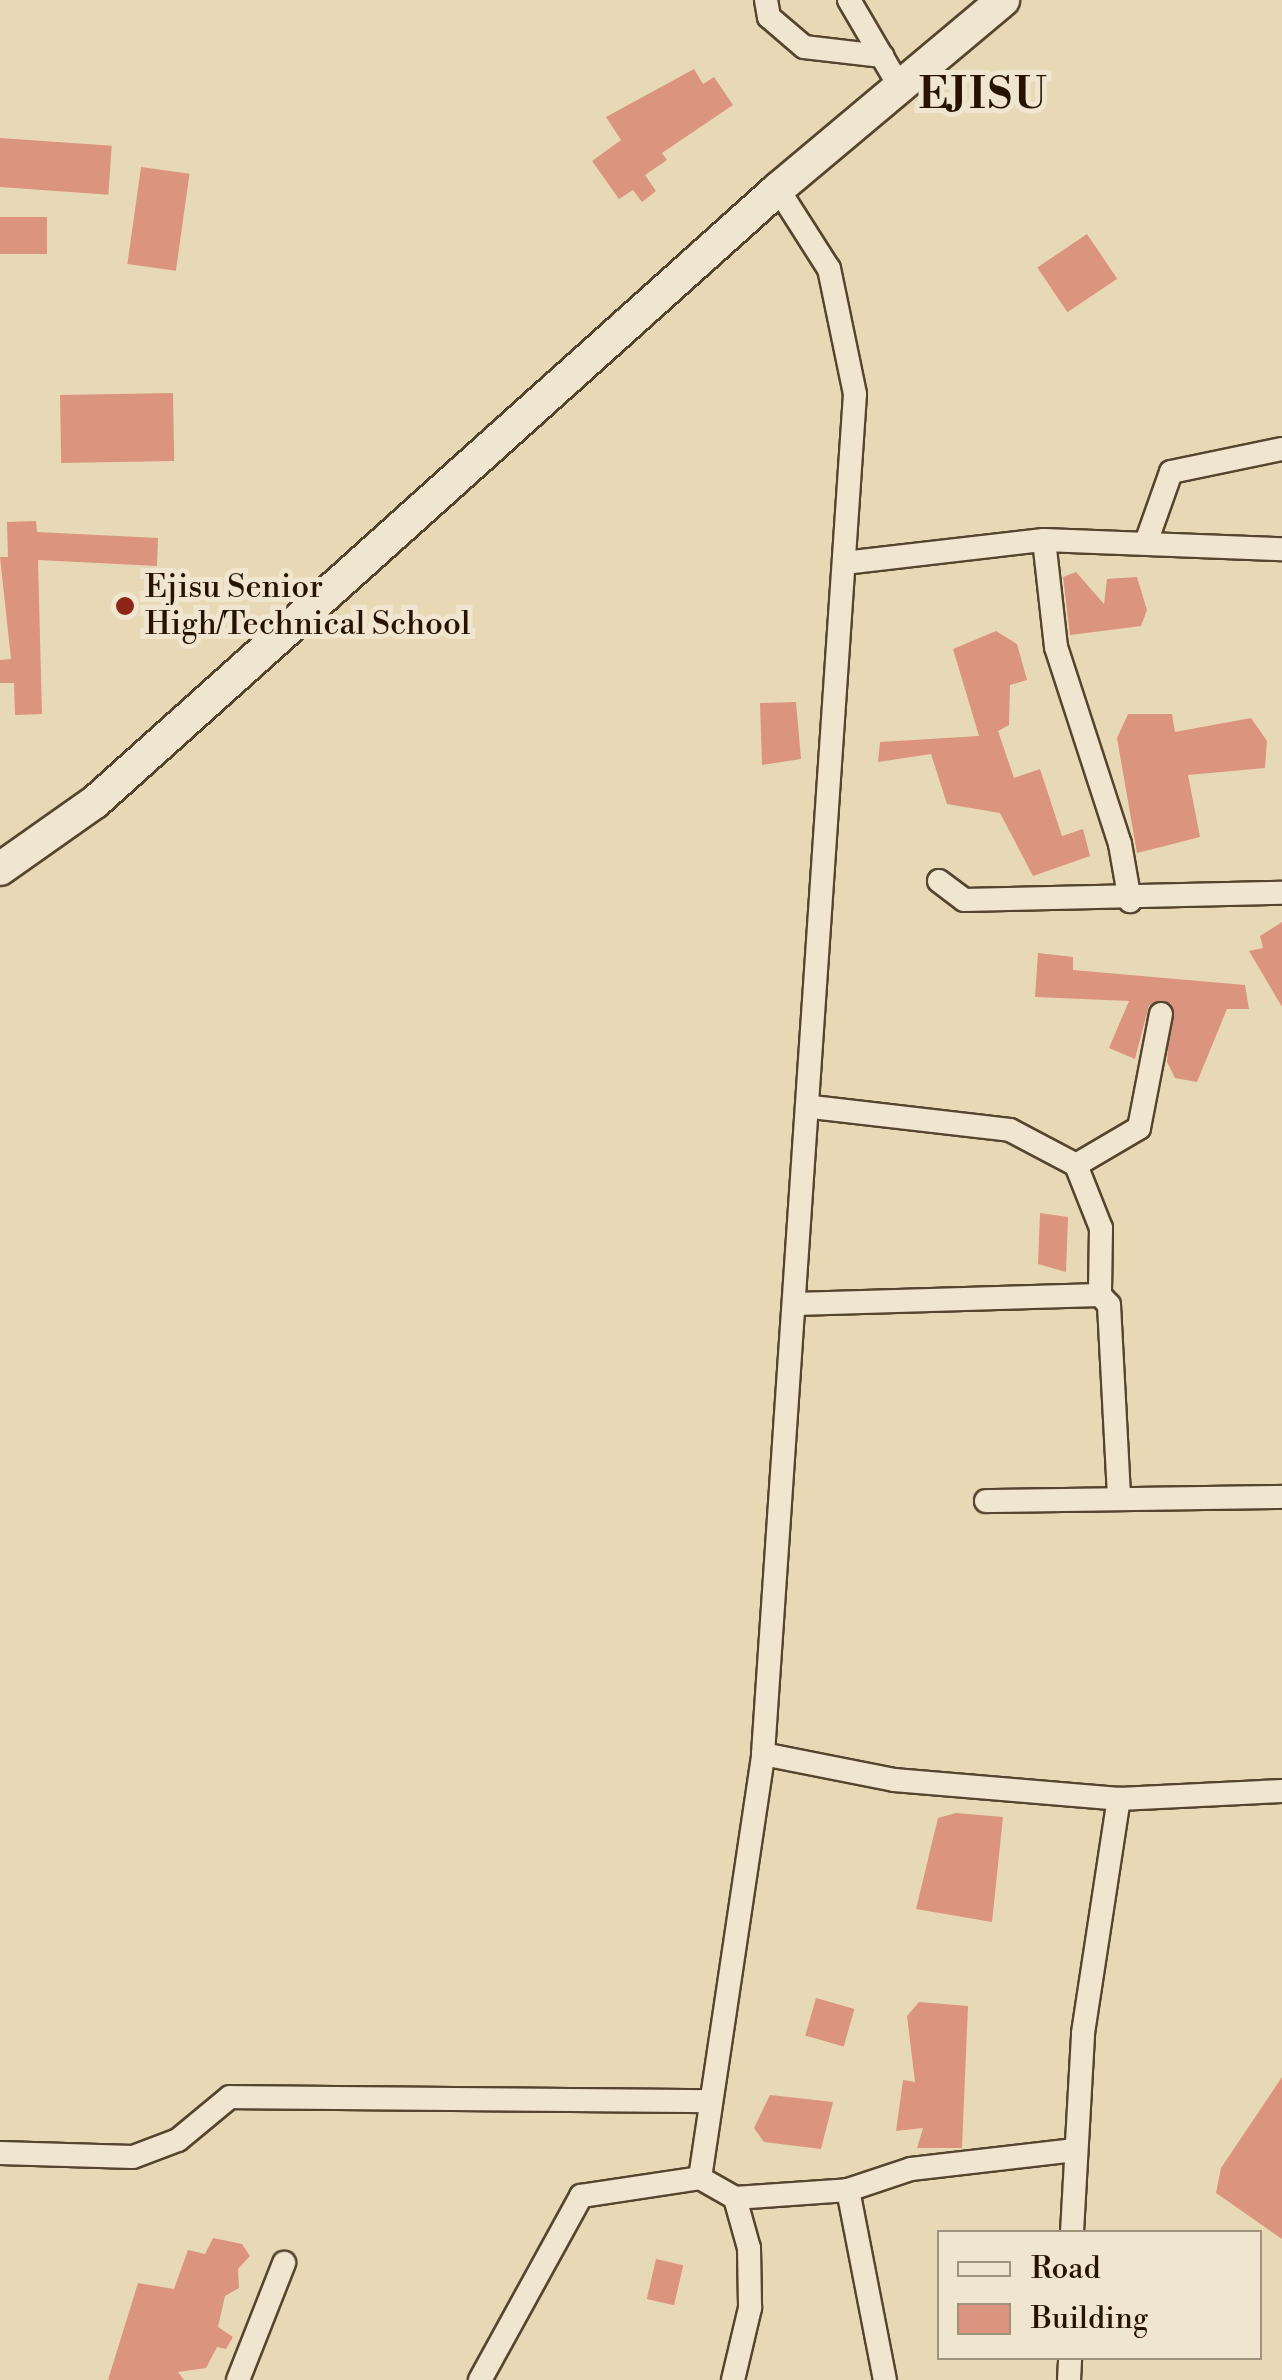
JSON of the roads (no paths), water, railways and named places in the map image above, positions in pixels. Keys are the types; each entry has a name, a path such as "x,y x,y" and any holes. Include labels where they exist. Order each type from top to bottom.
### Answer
{"main road":[{"path":"0,869 182,727 778,190 890,70 1003,0"}],"street":[{"path":"766,0 769,16 804,47 890,70"},
{"path":"850,0 890,70"},
{"path":"700,2178 706,2100 763,1754 812,1108 855,394 841,306 815,236 778,190"},
{"path":"1148,537 1171,472 1282,449"},
{"path":"844,563 1044,540 1148,537 1282,548"},
{"path":"1044,540 1056,647 1120,844 1130,902"},
{"path":"939,881 964,900 1130,902 1282,893"},
{"path":"1076,1166 1139,1128 1160,1014"},
{"path":"812,1108 1010,1130 1076,1166 1100,1228 1100,1296"},
{"path":"796,1304 1100,1296 1110,1305 1119,1499"},
{"path":"986,1502 1282,1497"},
{"path":"763,1754 894,1780 1119,1799 1282,1791"},
{"path":"1072,2230 1075,2150 1119,1799"},
{"path":"0,2153 133,2158 178,2140 230,2097 706,2100"},
{"path":"480,2380 581,2196 700,2178 735,2198 848,2190 912,2169 1075,2150"},
{"path":"848,2190 885,2380"},
{"path":"733,2380 750,2308 749,2248 735,2198"},
{"path":"238,2380 284,2263"}],"place":[{"name":"Ejisu Senior High/Technical School","path":"125,606"}],"district":[{"name":"EJISU","path":"984,96"}]}
